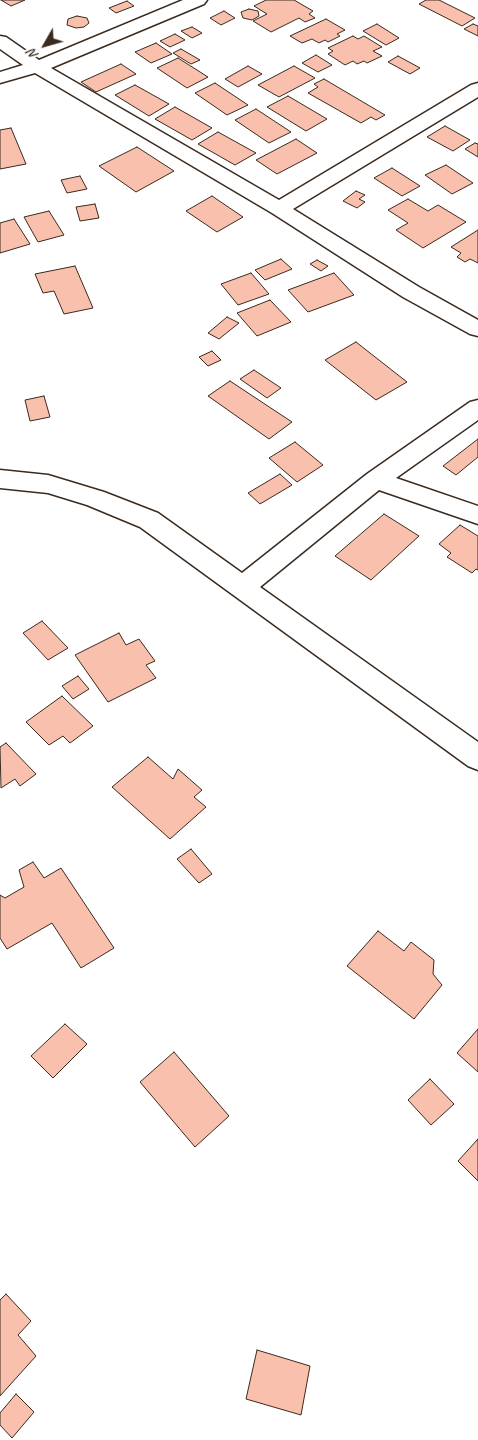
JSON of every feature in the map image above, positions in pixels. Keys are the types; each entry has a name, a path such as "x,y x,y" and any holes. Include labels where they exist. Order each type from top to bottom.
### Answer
{"street":[{"path":"0,78 37,67 198,0"},
{"path":"0,41 37,67 279,209 411,292 478,330"},
{"path":"279,209 478,89"},
{"path":"241,588 376,480 478,408"},
{"path":"0,479 48,484 95,498 149,520 241,588 444,731 478,758"},
{"path":"376,480 478,515"}],"building":[{"path":"1,0 25,0 11,6"},
{"path":"266,0 294,0 313,11 309,14 315,18 305,22 299,18 271,32 253,21 267,14 254,6"},
{"path":"426,0 439,0 475,18 462,26 419,4"},
{"path":"127,1 134,6 116,13 109,8"},
{"path":"249,9 258,11 259,16 252,20 243,18 241,12"},
{"path":"224,11 235,18 221,25 210,18"},
{"path":"77,16 87,18 89,23 84,27 76,28 67,25 68,19"},
{"path":"326,19 345,30 337,34 340,36 328,42 325,40 319,43 312,39 302,43 290,36"},
{"path":"377,24 399,38 386,45 363,31"},
{"path":"473,24 478,26 478,36 464,29"},
{"path":"192,27 202,33 192,38 181,31"},
{"path":"175,34 185,40 170,47 160,41"},
{"path":"353,36 358,39 364,36 382,47 373,51 382,56 367,63 364,61 357,64 353,61 345,65 328,54 333,51 328,48"},
{"path":"156,43 172,54 151,63 135,52"},
{"path":"181,49 200,60 191,64 173,53"},
{"path":"316,55 332,65 318,72 302,63"},
{"path":"398,56 420,68 410,74 388,62"},
{"path":"178,58 208,77 187,88 157,68"},
{"path":"121,64 136,74 96,92 81,82"},
{"path":"248,66 262,74 238,87 225,79"},
{"path":"294,66 315,78 279,97 258,85"},
{"path":"324,79 385,115 376,120 371,117 361,123 308,93 318,87 314,84"},
{"path":"215,83 248,105 227,115 195,93"},
{"path":"135,85 169,104 149,116 115,95"},
{"path":"288,96 327,119 306,131 267,107"},
{"path":"175,107 212,128 192,140 155,119"},
{"path":"256,109 291,132 269,143 235,120"},
{"path":"445,126 470,140 453,151 427,137"},
{"path":"11,128 26,164 0,169 0,130"},
{"path":"218,132 256,153 235,165 198,144"},
{"path":"296,139 317,153 277,174 256,160"},
{"path":"475,143 478,144 478,157 465,149"},
{"path":"137,147 174,171 136,192 99,166"},
{"path":"446,165 473,183 452,194 425,175"},
{"path":"392,168 420,186 402,196 374,178"},
{"path":"80,176 87,189 67,193 61,180"},
{"path":"356,191 365,195 359,199 365,202 357,208 343,201"},
{"path":"212,196 243,217 217,232 186,211"},
{"path":"408,199 428,211 438,205 466,222 423,248 396,230 408,223 388,210"},
{"path":"95,204 99,218 80,221 76,207"},
{"path":"49,211 64,235 38,242 24,217"},
{"path":"14,219 30,244 0,253 0,223"},
{"path":"478,230 478,263 470,259 465,262 457,257 461,253 451,247"},
{"path":"281,259 292,269 265,280 255,270"},
{"path":"317,260 328,266 321,271 310,264"},
{"path":"75,266 93,308 64,314 54,291 43,293 35,274"},
{"path":"251,273 269,294 238,305 221,284"},
{"path":"334,273 354,295 308,312 288,290"},
{"path":"270,300 291,322 257,336 237,313"},
{"path":"227,317 239,323 219,339 208,333"},
{"path":"356,342 407,382 376,400 325,360"},
{"path":"212,351 221,360 208,366 199,357"},
{"path":"254,370 281,388 267,398 240,379"},
{"path":"230,381 292,422 269,439 208,396"},
{"path":"44,396 50,417 30,421 25,400"},
{"path":"478,439 478,457 456,475 443,466"},
{"path":"295,442 323,465 297,482 269,458"},
{"path":"280,474 292,485 260,504 248,493"},
{"path":"384,514 419,536 371,580 335,556"},
{"path":"460,525 478,536 478,570 476,569 472,573 447,557 451,553 439,544"},
{"path":"42,621 68,648 48,660 23,633"},
{"path":"119,633 126,645 139,639 155,661 146,665 156,678 108,702 75,655"},
{"path":"78,676 89,689 73,699 62,686"},
{"path":"62,696 93,726 70,743 63,736 49,745 26,722"},
{"path":"6,743 36,774 20,786 15,779 1,788 0,747"},
{"path":"148,757 173,779 178,769 202,790 194,797 206,807 170,839 112,787"},
{"path":"191,849 212,874 199,883 177,859"},
{"path":"33,862 44,878 61,868 114,948 81,968 52,923 7,949 0,938 0,895 5,898 24,887 19,870"},
{"path":"378,931 404,951 411,942 434,960 433,974 442,985 414,1019 347,966"},
{"path":"65,1024 87,1044 53,1078 31,1056"},
{"path":"478,1029 478,1072 457,1053"},
{"path":"174,1052 229,1116 195,1147 140,1082"},
{"path":"430,1079 454,1104 431,1125 408,1100"},
{"path":"478,1139 478,1181 458,1161"},
{"path":"6,1294 31,1321 18,1335 36,1356 0,1396 0,1300"},
{"path":"257,1350 310,1366 301,1415 246,1399"},
{"path":"16,1394 34,1412 12,1438 0,1425 0,1413"}]}
